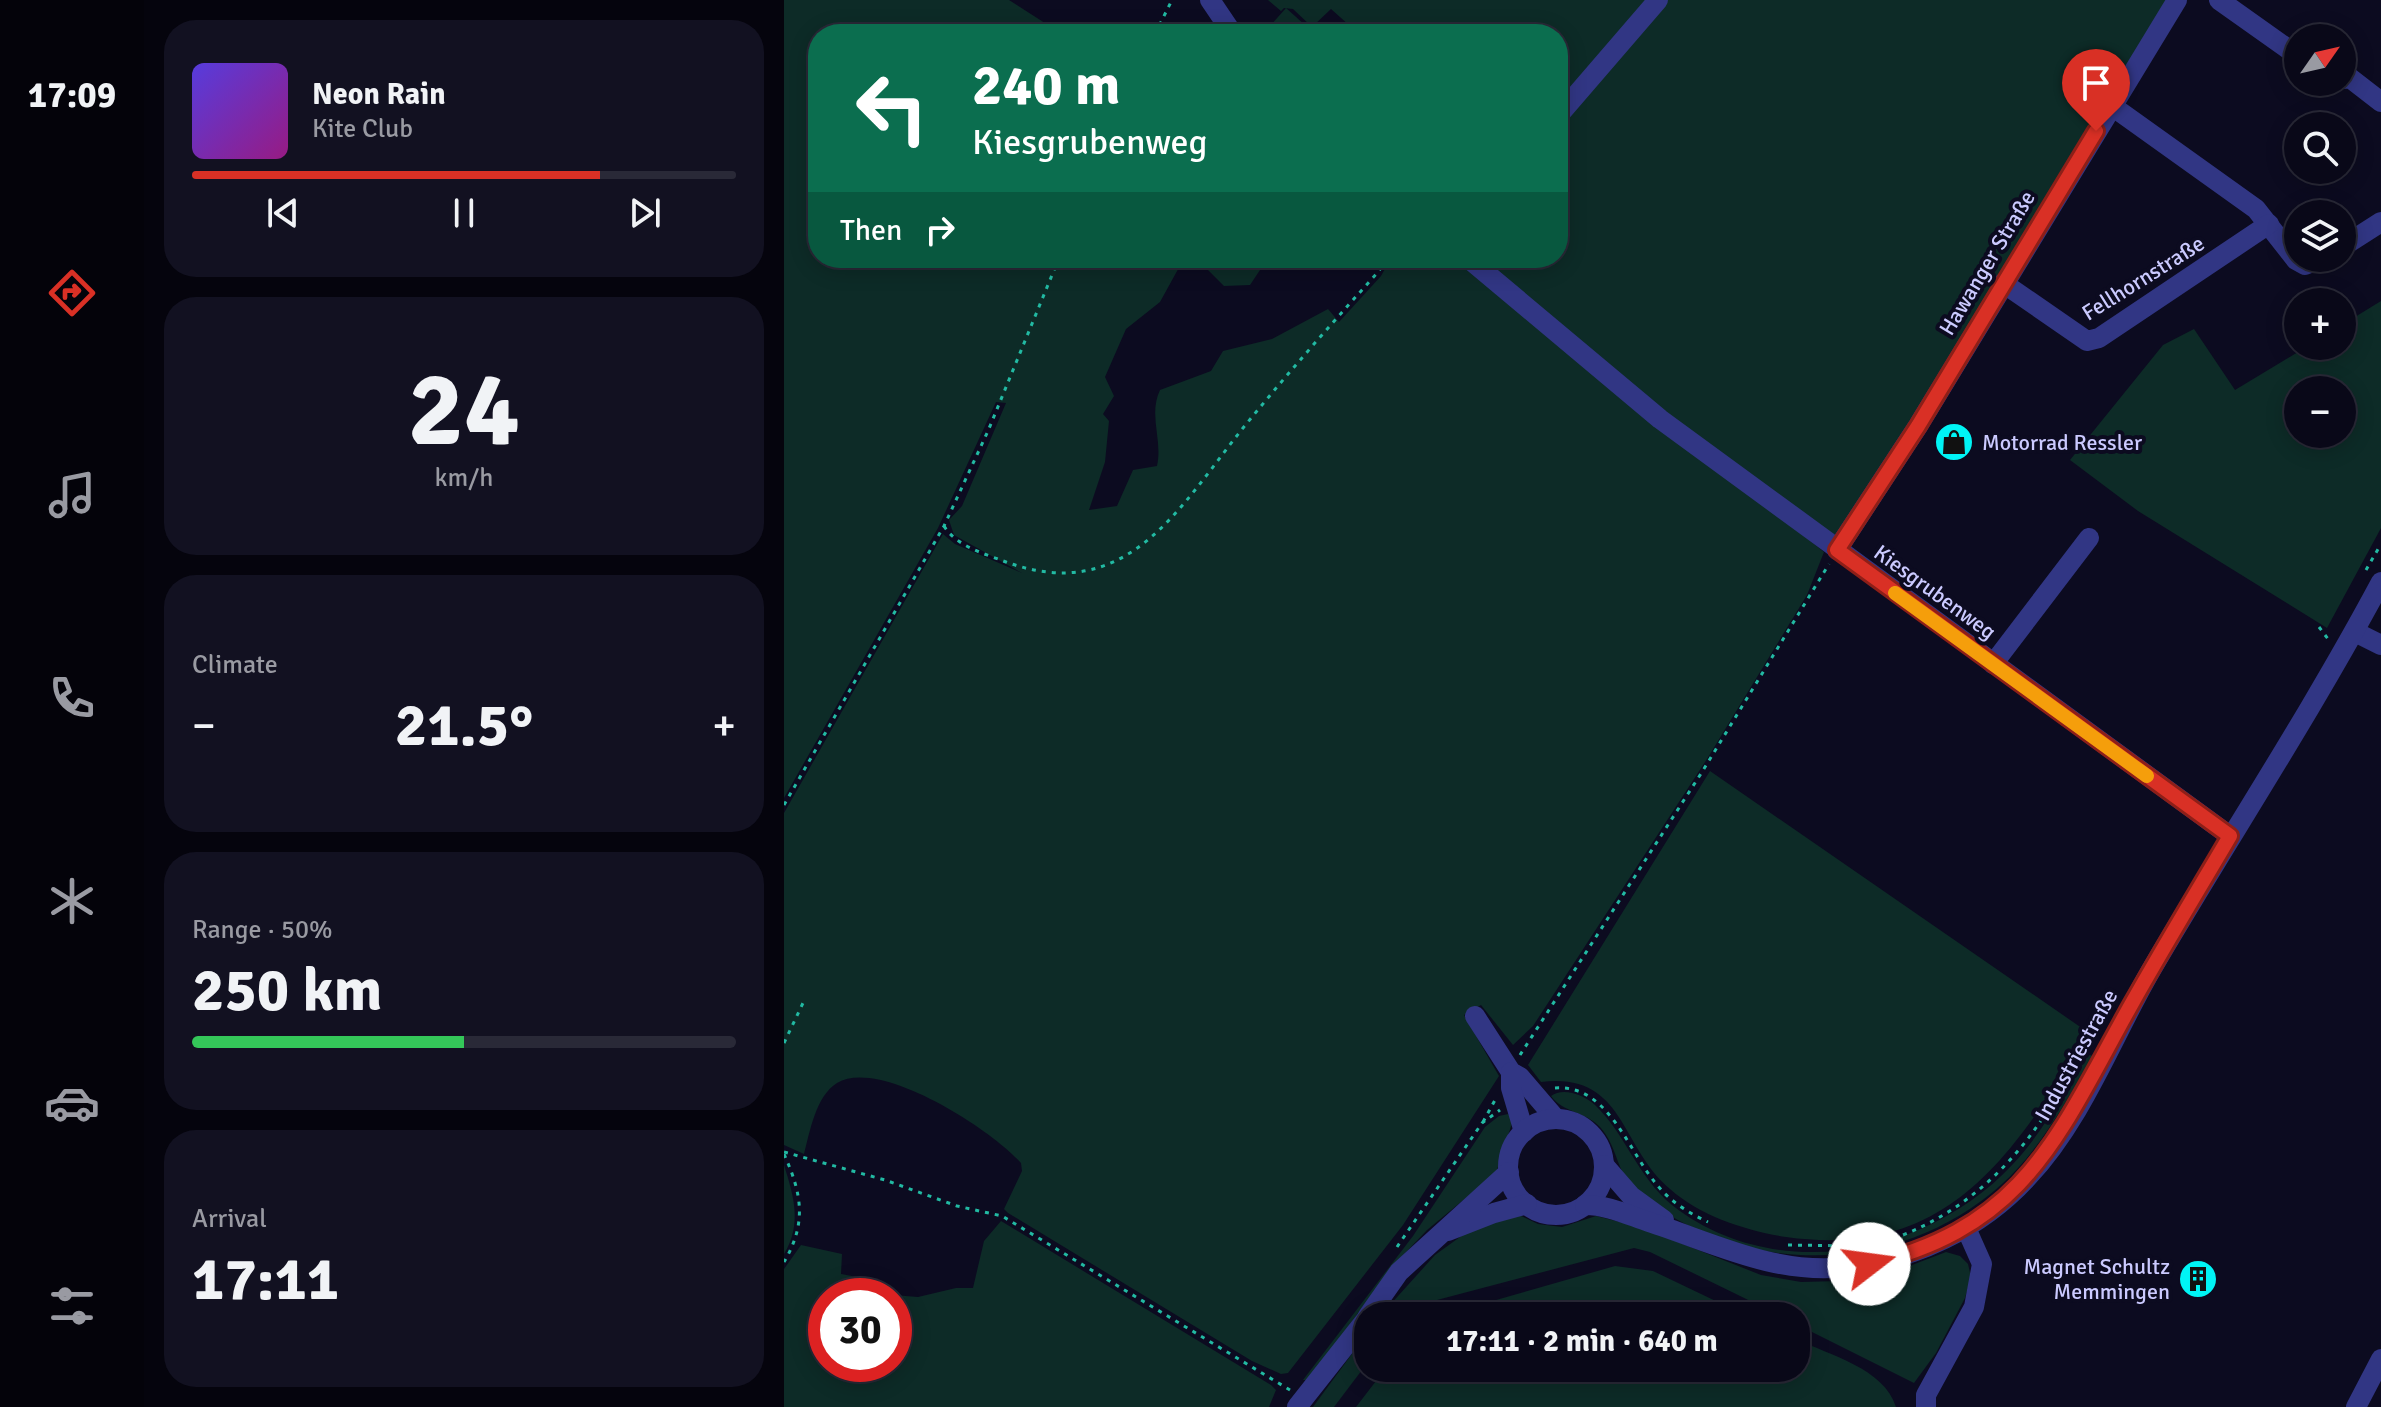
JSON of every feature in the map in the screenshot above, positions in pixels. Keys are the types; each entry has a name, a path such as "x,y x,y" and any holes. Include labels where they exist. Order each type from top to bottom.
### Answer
{"street":[{"path":"1210,0 1226,24"},
{"path":"1568,104 1658,0"},
{"name":"Hawanger Straße","path":"1837,550 1918,426 2177,0"},
{"path":"2219,0 2284,46"},
{"path":"2356,83 2381,102"},
{"path":"2112,106 2256,209 2284,244"},
{"path":"2356,238 2381,222"},
{"name":"Fellhornstraße","path":"2003,283 2087,341 2099,338 2269,224"},
{"name":"Kiesgrubenweg","path":"1480,268 1660,419 2230,836"},
{"path":"1993,664 2089,538"},
{"name":"Industriestraße","path":"1445,1233 1494,1213 1527,1204 1552,1214 1597,1205 1676,1230 1747,1258 1818,1268 1891,1259 1966,1228 2026,1179 2058,1137 2230,836 2355,632 2381,582"},
{"path":"2355,632 2381,645"},
{"name":"Industriestraße","path":"1475,1016 1511,1072 1556,1119 1580,1125 1590,1133 1602,1153 1604,1165 1631,1196 1676,1230"},
{"path":"1511,1072 1524,1132"},
{"path":"1527,1204 1515,1190 1509,1172 1512,1150 1524,1132 1539,1122 1556,1119"},
{"path":"1585,1205 1597,1192 1604,1165"},
{"name":"Industriestraße","path":"1378,1302 1399,1272 1509,1172"},
{"path":"1926,1407 1926,1395 1968,1336 1982,1264 1966,1228"},
{"name":"Industriestraße","path":"1293,1398 1354,1332"},
{"path":"2356,1407 2381,1359"}],"path":[{"path":"1160,24 1172,0"},
{"path":"784,805 944,526 988,431 1055,268"},
{"path":"944,526 957,541 981,552 1028,569 1053,573 1098,568 1143,546 1161,532 1244,428 1381,268"},
{"path":"1511,1072 1702,772 1837,550"},
{"path":"784,1043 803,1003"},
{"path":"1900,1235 1950,1212 2000,1172 2040,1123 2091,1041"},
{"path":"1536,1095 1564,1087 1588,1094 1604,1108 1659,1188 1687,1211 1718,1227"},
{"path":"1395,1250 1482,1123 1516,1103"},
{"path":"784,1262 799,1237 801,1219 784,1153 885,1180 957,1206 1002,1216 1293,1398 1295,1383"},
{"path":"1787,1245 1863,1245"}],"green space":[{"path":"784,0 1009,0 1046,24 808,24 808,268 1179,268 1160,302 1126,329 1105,377 1114,396 1103,414 1109,421 1105,462 1089,510 1117,506 1133,470 1157,466 1155,409 1160,390 1211,371 1223,351 1272,339 1328,309 1339,322 1385,268 1471,268 1824,552 1807,595 1707,759 1533,1026 1513,1045 1481,1005 1464,1015 1499,1076 1403,1225 1288,1373 1281,1374 1252,1361 1008,1213 1004,1209 1022,1171 1021,1163 961,1116 906,1088 880,1080 856,1078 837,1083 819,1105 804,1154 784,1145 784,813 943,534 955,544 1022,573 954,535 949,520 962,506 1006,403 996,402 938,528 784,798"},
{"path":"1268,0 1653,0 1568,98 1568,24 1348,24 1331,9 1315,24 1309,24 1293,9 1284,8 1281,11"},
{"path":"1665,0 2170,0 1905,434 1836,534 1832,535 1685,432 1488,268 1568,268 1568,111"},
{"path":"1286,8 1304,24 1272,24"},
{"path":"1206,268 1261,268 1250,285 1224,286"},
{"path":"2381,301 2381,528 2327,628 2138,511 2070,460 2163,345 2194,329 2235,390 2285,360 2356,360 2356,316"},
{"path":"1710,771 2089,1033 2033,1119 2003,1156 1971,1189 1934,1214 1892,1232 1843,1240 1786,1237 1725,1221 1682,1199 1653,1172 1605,1100 1589,1088 1569,1082 1541,1082 1528,1065"},
{"path":"2087,1054 2093,1056 2052,1124 2029,1156 2002,1184 1962,1214 1919,1236 1873,1249 1826,1255 1778,1253 1731,1243 1686,1224 1634,1189 1600,1127 1562,1106 1551,1096 1561,1092 1573,1093 1595,1105 1615,1128 1660,1194 1713,1230 1757,1246 1803,1252 1849,1249 1895,1239 1938,1221 1978,1195 2013,1164 2034,1139"},
{"path":"1508,1114 1513,1120 1496,1173 1427,1230 1392,1267 1366,1302 1363,1302 1413,1236 1485,1127 1499,1116"},
{"path":"784,1165 795,1221 784,1254"},
{"path":"1517,1214 1538,1224 1562,1227 1596,1216 1640,1227 1761,1275 1801,1282 1839,1281 1899,1270 1946,1252 1960,1256 1968,1264 1971,1277 1965,1298 1936,1353 1914,1383 1810,1331 1810,1302 1752,1302 1650,1252 1634,1248 1433,1302 1393,1302 1435,1255 1471,1229"},
{"path":"1001,1221 1276,1390 1269,1407 784,1407 784,1269 801,1245 842,1254 841,1274 862,1278 808,1278 808,1382 912,1382 912,1297 973,1288 984,1241"},
{"path":"1615,1266 1653,1271 1718,1302 1489,1302"},
{"path":"1354,1313 1354,1319 1309,1380 1303,1380"},
{"path":"1810,1345 1868,1373 1890,1394 1896,1407 1356,1407 1375,1382 1810,1382"},
{"path":"1354,1351 1354,1381 1334,1407 1313,1407"}],"slow traffic":[{"path":"1895,593 2147,776"}],"place":[{"name":"Motorrad Ressler","path":"1954,442"},
{"name":"Magnet Schultz Memmingen","path":"2198,1279"}],"route":[{"path":"1869,1264 1943,1240 1966,1228 2026,1179 2073,1114 2130,1006 2230,836 1837,550 1918,426 2096,131"}]}
